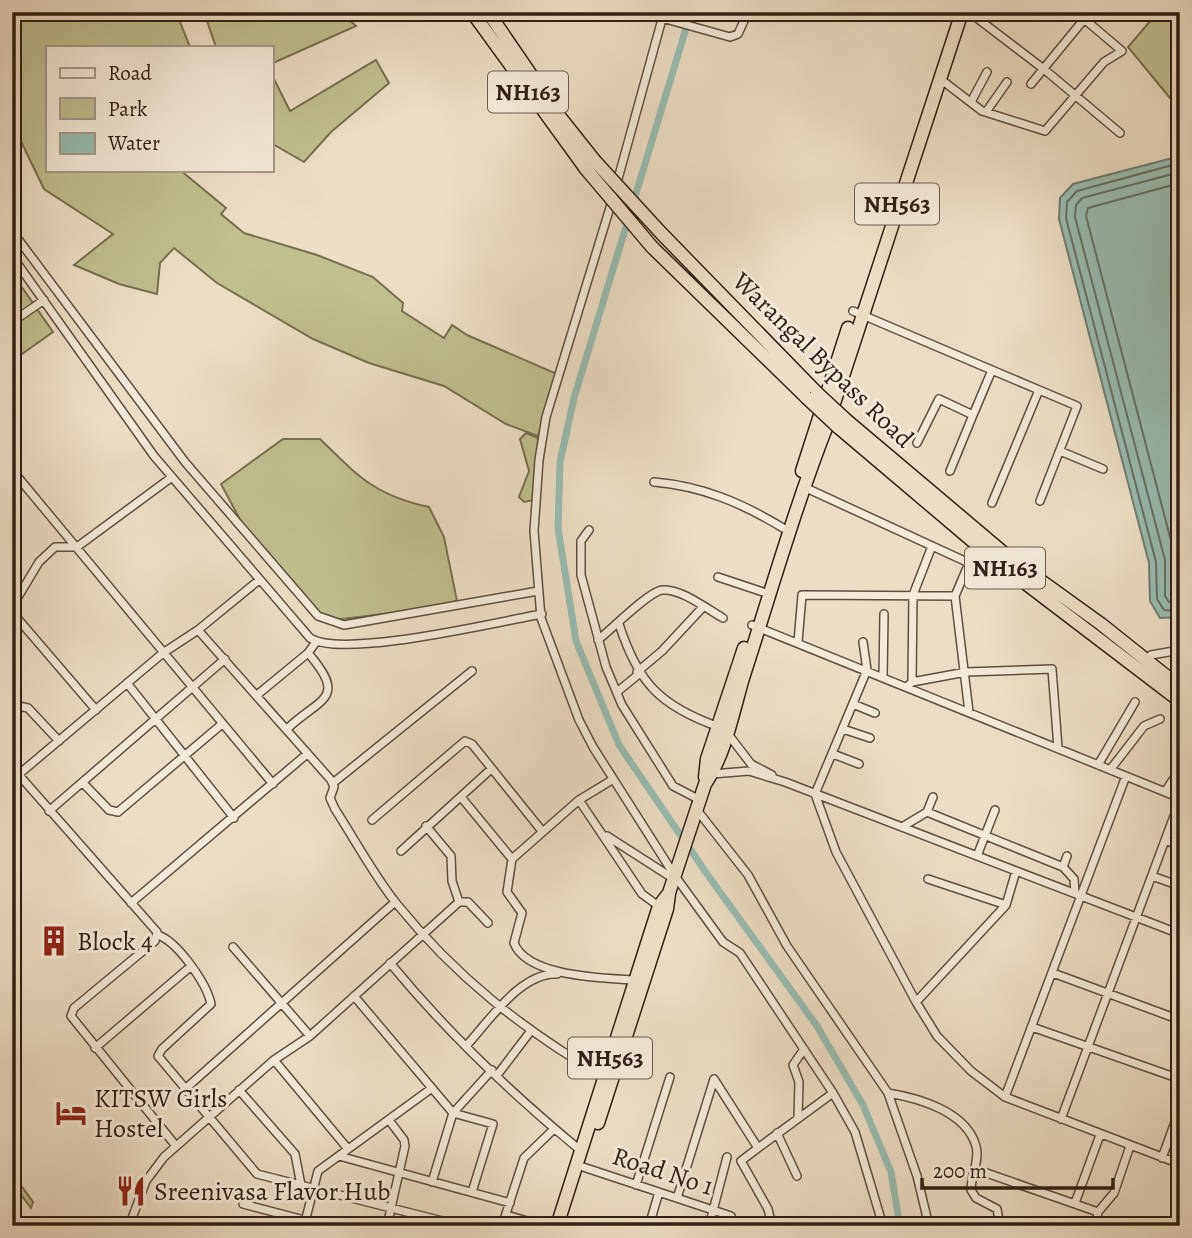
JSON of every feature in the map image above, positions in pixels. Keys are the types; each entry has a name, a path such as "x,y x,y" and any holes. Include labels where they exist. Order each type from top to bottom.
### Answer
{"highway":[{"name":"NH163","path":"472,12 590,165"},
{"name":"Warangal Bypass Road","path":"488,12 590,165 652,247 841,423 995,560 1180,701"},
{"name":"NH563","path":"756,626 763,592 783,528 938,77 952,13"},
{"name":"NH563","path":"565,1226 663,908 708,779 707,759 722,728 826,428 857,313 952,13"},
{"name":"Warangal Bypass Road","path":"590,165 662,234 812,395"},
{"name":"Warangal Bypass Road","path":"841,423 1012,560 1180,687"},
{"name":"NH563","path":"557,1226 635,981 663,908"}],"street":[{"path":"748,12 734,36 672,21 663,15 642,99 546,417 539,460 534,531 538,591 550,646 579,720 612,780 675,876 723,942 740,953 833,1093 855,1132 883,1226"},
{"path":"969,12 1045,70 1120,133"},
{"path":"938,77 986,112 1045,131 1104,62 1122,51 1076,12"},
{"path":"1031,84 1090,12"},
{"path":"971,102 987,72"},
{"path":"986,112 1007,82"},
{"path":"12,231 184,462 318,616 344,625 538,591"},
{"path":"12,256 172,477 303,632 316,642 332,647 367,645 542,614"},
{"path":"12,272 23,271"},
{"path":"12,321 44,300"},
{"path":"857,313 1077,406 1041,501"},
{"path":"950,471 992,370"},
{"path":"992,503 1039,390"},
{"path":"917,443 939,399 973,415"},
{"path":"1060,452 1103,469"},
{"path":"12,470 273,784"},
{"path":"96,710 12,609 38,562 55,547 77,547 172,477"},
{"path":"654,482 681,484 739,502 783,528"},
{"path":"804,487 969,563 955,596 969,712"},
{"path":"589,530 581,541 582,575 598,640 617,692 673,786 696,810 748,875 787,946 888,1093 917,1176 929,1226"},
{"path":"909,685 913,596 932,546"},
{"path":"718,577 763,592"},
{"path":"258,580 198,630 163,653 16,778 49,811 158,935 177,948 191,967 211,1004 158,1054 184,1090 257,1174 461,1226"},
{"path":"598,640 648,598 663,590 723,618"},
{"path":"798,642 802,595 955,596"},
{"path":"617,692 662,651 703,607"},
{"path":"883,677 884,614"},
{"path":"619,624 638,673 683,713 722,728 751,764 785,782"},
{"path":"756,626 909,685 1180,799 1060,1119"},
{"path":"198,630 333,783"},
{"path":"257,695 308,653 316,642"},
{"path":"863,642 867,670 816,793 836,852 916,1002 937,1036 971,1071 1005,1097 1180,1164"},
{"path":"1151,655 1180,650"},
{"path":"287,729 324,701 328,694 322,670 308,653"},
{"path":"49,811 225,659"},
{"path":"909,685 966,672 1052,669 1058,748"},
{"path":"472,671 333,783 331,802 395,902 474,988 502,1007 530,1032 604,1077"},
{"path":"127,684 234,818"},
{"path":"1098,765 1135,702"},
{"path":"853,704 875,713"},
{"path":"12,711 18,706 28,708 59,741"},
{"path":"1110,770 1144,726 1160,719"},
{"path":"83,783 109,810 118,812 222,724"},
{"path":"843,729 870,738"},
{"path":"372,820 463,741 472,744 490,770 542,831"},
{"path":"131,903 307,754"},
{"path":"833,754 859,764"},
{"path":"1166,792 1180,769"},
{"path":"401,851 490,770"},
{"path":"708,779 749,771 785,782 1180,934"},
{"path":"1005,1097 1126,776"},
{"path":"561,974 527,958 516,948 515,937 523,917 507,892 512,859 579,800 612,780"},
{"path":"461,797 512,859"},
{"path":"902,827 927,812 933,797"},
{"path":"579,800 642,894 663,908"},
{"path":"977,856 995,810"},
{"path":"927,812 1063,867 1074,879 1080,895"},
{"path":"426,826 451,856 452,881 459,902"},
{"path":"602,833 675,876"},
{"path":"1165,840 1180,846"},
{"path":"1063,867 1067,856"},
{"path":"916,1002 1006,905 1016,871"},
{"path":"1152,876 1180,886"},
{"path":"928,879 1006,905"},
{"path":"184,1090 395,902"},
{"path":"128,1226 146,1181 176,1146 274,1060 310,1036 459,902 468,902 488,923"},
{"path":"158,935 72,1011 72,1019 176,1146"},
{"path":"233,947 279,1004 310,1036"},
{"path":"390,963 467,1045 554,1129 580,1150"},
{"path":"95,1048 191,967"},
{"path":"1053,973 1180,1020"},
{"path":"467,1045 502,1007 536,977 561,974 635,981"},
{"path":"354,996 453,1113 493,1124 472,1192"},
{"path":"1032,1027 1180,1079"},
{"path":"432,1182 453,1113 495,1072 530,1032"},
{"path":"798,1118 799,1082 793,1065 804,1049"},
{"path":"274,1060 348,1149"},
{"path":"636,1185 670,1077"},
{"path":"677,1198 714,1079 758,1148"},
{"path":"305,1223 318,1171 432,1088"},
{"path":"239,1090 295,1154 301,1185"},
{"path":"772,1226 768,1209 741,1161 833,1093"},
{"path":"888,1093 921,1099 959,1123 975,1144 975,1169 971,1190 976,1198 997,1209 1000,1226"},
{"path":"1162,1158 1180,1108"},
{"path":"387,1226 400,1173 404,1139 389,1119"},
{"path":"502,1226 524,1158 554,1129"},
{"path":"777,1133 797,1176"},
{"path":"1074,1203 1100,1135"},
{"path":"1096,1226 1098,1212 1114,1193 1130,1146"},
{"path":"339,1156 510,1203"},
{"path":"709,1226 727,1157"},
{"name":"Road No 1","path":"583,1167 731,1216"},
{"path":"975,1169 1098,1212"},
{"path":"649,1226 659,1192"},
{"path":"243,1204 305,1223 327,1226"},
{"path":"506,1216 545,1226"}],"green space":[{"path":"12,12 176,12 190,46 46,46 46,172 182,172 226,208 221,214 244,233 317,255 373,277 403,303 402,311 444,338 452,325 467,335 557,374 538,436 506,424 444,386 369,363 313,339 217,283 174,248 160,263 157,294 119,284 74,265 113,234 44,189 15,129 12,111"},
{"path":"211,12 340,12 356,26 273,63 273,46 216,46 205,15"},
{"path":"1158,12 1180,12 1180,97 1174,103 1128,47"},
{"path":"376,60 389,83 331,132 304,162 273,144 273,77 290,111"},
{"path":"12,273 53,332 12,361"},
{"path":"526,433 538,438 534,500 524,502 519,497 529,471 520,439"},
{"path":"283,439 320,439 345,464 380,490 429,507 444,537 457,601 426,609 325,621 252,542 221,484"},
{"path":"12,1173 33,1202 31,1208 12,1183"}],"water":[{"path":"1180,156 1180,617 1160,618 1150,601 1149,563 1059,219 1060,198 1073,184"}],"waterway":[{"path":"691,12 574,398 560,462 558,528 576,641 619,745 707,874 817,1026 863,1105 891,1172 900,1226"}],"place":[{"name":"Block 4","path":"54,941"},
{"name":"KITSW Girls Hostel","path":"71,1113"},
{"name":"Sreenivasa Flavor Hub","path":"131,1191"}]}
